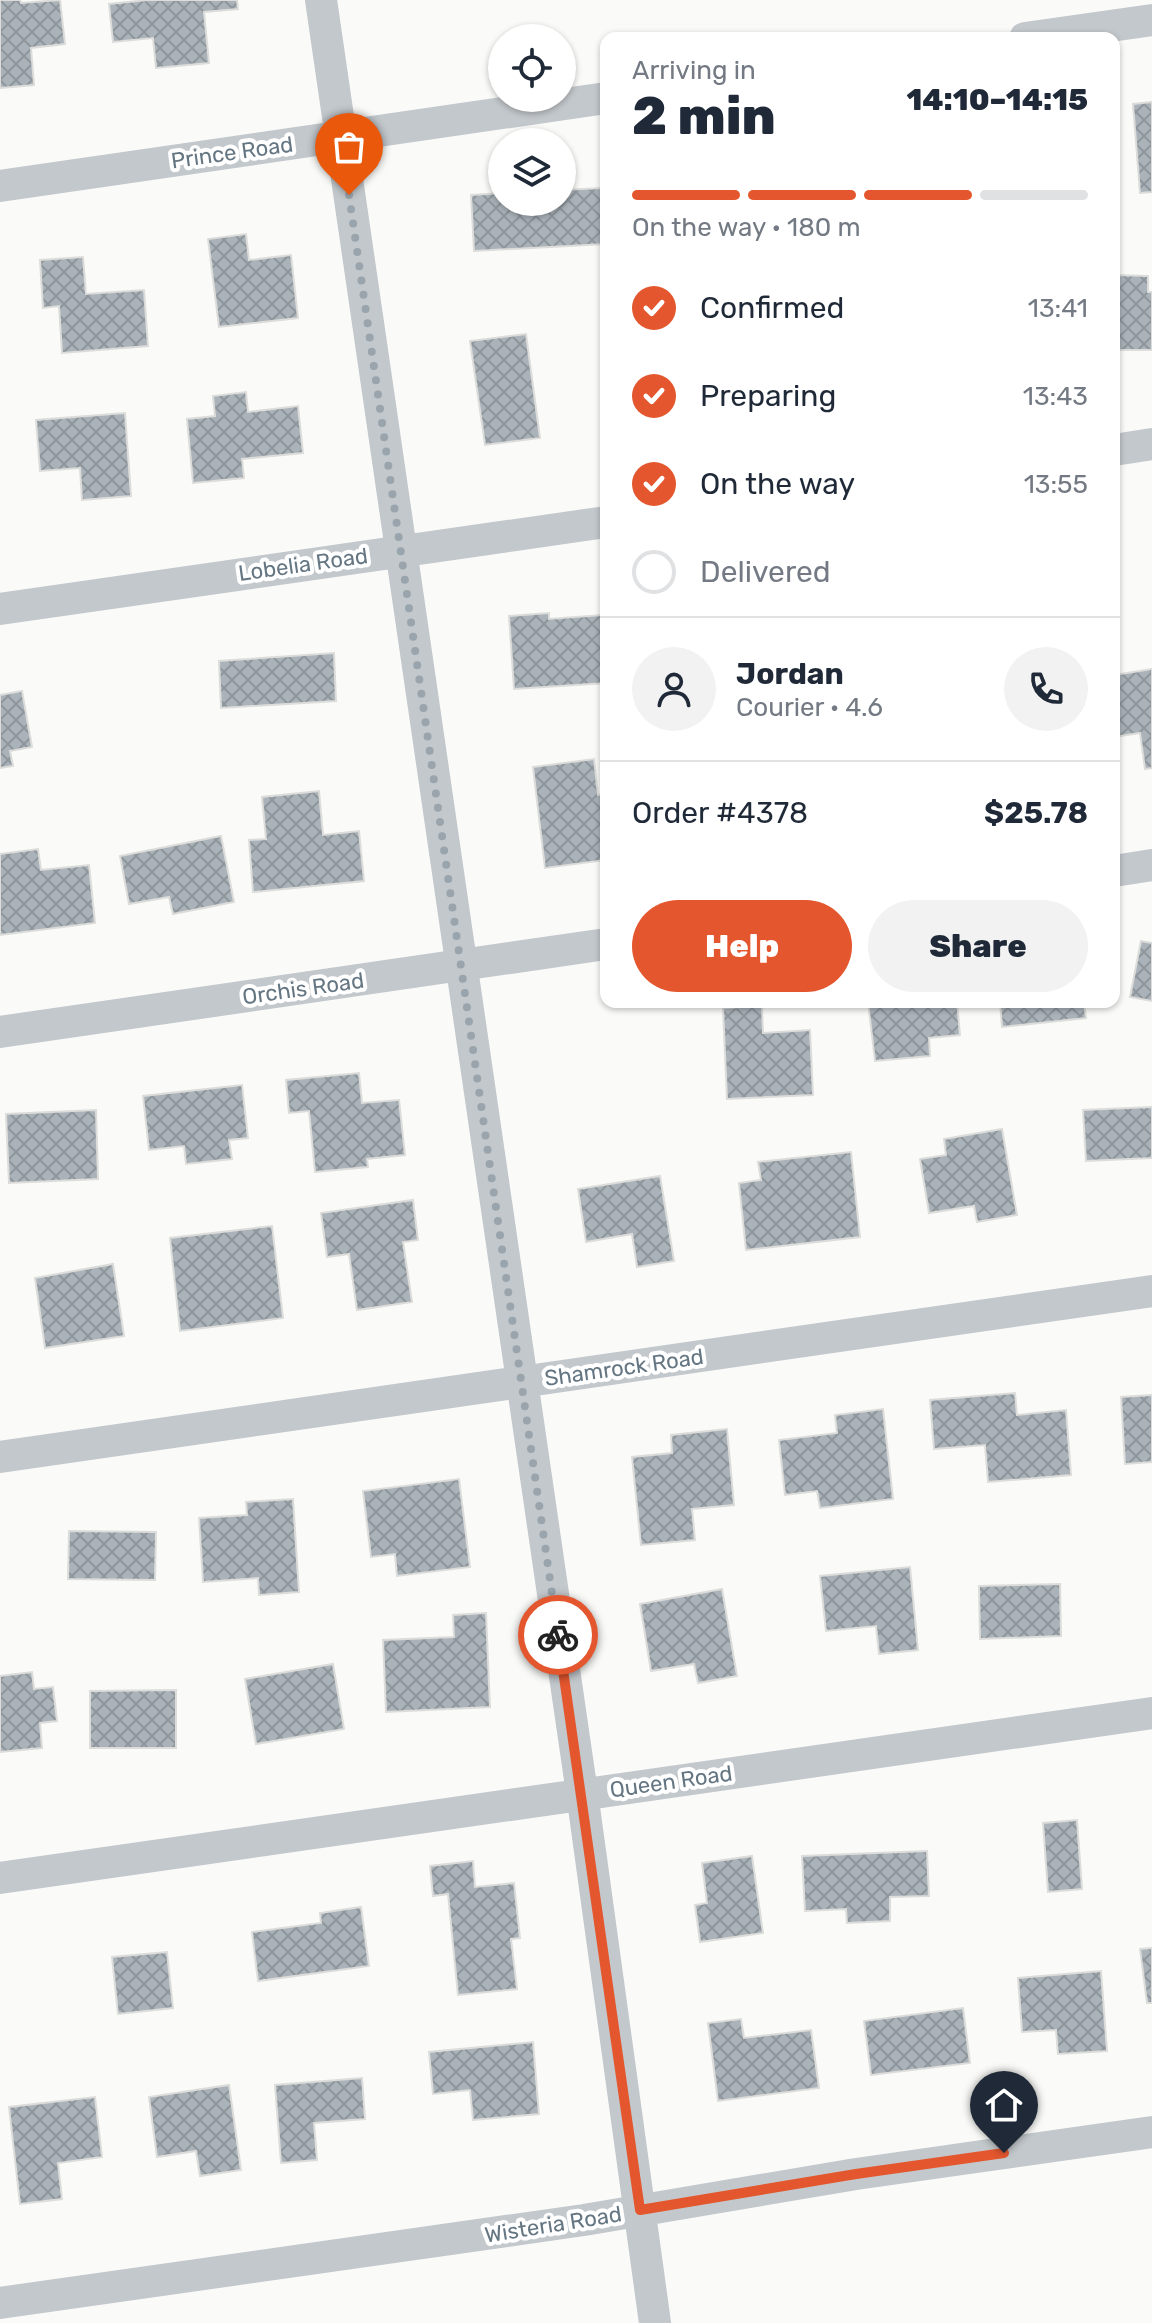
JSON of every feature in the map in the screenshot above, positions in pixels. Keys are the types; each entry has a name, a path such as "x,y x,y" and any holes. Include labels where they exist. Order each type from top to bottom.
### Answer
{"street":[{"path":"321,0 582,1793 655,2323"},
{"path":"1067,32 1152,20"},
{"name":"Prince Road","path":"0,186 600,99"},
{"path":"1120,449 1152,444"},
{"name":"Lobelia Road","path":"0,609 600,523"},
{"path":"1120,870 1152,865"},
{"name":"Orchis Road","path":"0,1032 600,945"},
{"name":"Shamrock Road","path":"0,1457 1152,1291"},
{"name":"Queen Road","path":"0,1878 1152,1713"},
{"name":"Wisteria Road","path":"0,2303 1152,2132"}],"building":[{"path":"0,0 20,0 21,3 60,0 65,44 31,48 34,85 0,88"},
{"path":"147,0 237,0 238,9 204,12 209,63 156,68 153,38 113,42 109,4"},
{"path":"1152,102 1152,192 1140,193 1133,104"},
{"path":"600,188 600,244 474,251 471,195 488,194 488,216 576,216 576,189"},
{"path":"246,234 249,260 291,255 298,318 219,327 208,239"},
{"path":"83,257 86,294 144,290 148,346 62,353 59,306 43,308 40,260"},
{"path":"1120,275 1148,276 1148,292 1152,292 1152,350 1120,350"},
{"path":"526,334 540,438 485,445 470,341"},
{"path":"246,392 248,412 298,406 303,453 242,459 244,478 193,483 187,419 215,416 213,396"},
{"path":"125,413 131,496 82,500 80,468 40,471 36,420"},
{"path":"549,613 549,619 600,615 600,683 514,689 509,616"},
{"path":"334,653 336,701 221,708 219,661"},
{"path":"1152,669 1152,768 1145,769 1140,733 1120,736 1120,674"},
{"path":"22,691 32,747 10,751 13,766 0,768 0,695"},
{"path":"594,759 600,795 600,861 545,868 533,767"},
{"path":"319,791 323,835 359,831 364,881 253,892 249,840 266,839 262,797"},
{"path":"221,836 234,902 173,914 169,897 129,904 120,856"},
{"path":"38,849 41,870 89,865 95,923 0,935 0,854"},
{"path":"1141,941 1152,943 1152,1001 1130,997"},
{"path":"723,1008 762,1008 763,1033 810,1030 813,1095 727,1099"},
{"path":"869,1008 958,1008 960,1035 929,1038 930,1056 875,1061"},
{"path":"1000,1008 1085,1008 1086,1018 1002,1027"},
{"path":"359,1073 362,1103 399,1100 405,1155 367,1159 368,1167 315,1172 309,1111 289,1113 286,1080"},
{"path":"242,1085 248,1138 229,1140 232,1159 186,1164 184,1146 149,1150 143,1096"},
{"path":"1152,1107 1152,1158 1086,1161 1083,1110"},
{"path":"96,1110 98,1179 9,1183 6,1114"},
{"path":"1002,1129 1017,1215 977,1222 974,1206 929,1213 920,1159 946,1155 944,1139"},
{"path":"851,1152 860,1237 746,1250 739,1183 761,1180 758,1162"},
{"path":"660,1176 674,1261 637,1267 632,1234 586,1242 578,1189"},
{"path":"413,1200 418,1240 403,1242 412,1302 357,1310 349,1254 327,1257 321,1213"},
{"path":"272,1226 283,1318 180,1331 170,1238"},
{"path":"113,1264 124,1336 45,1348 35,1278"},
{"path":"1015,1393 1017,1415 1066,1410 1071,1475 988,1482 985,1445 934,1449 930,1400"},
{"path":"1152,1395 1152,1462 1125,1464 1121,1397"},
{"path":"883,1409 893,1499 820,1508 817,1491 785,1495 779,1440 837,1433 835,1415"},
{"path":"727,1429 734,1505 692,1509 695,1540 641,1545 632,1457 672,1453 671,1435"},
{"path":"459,1479 470,1567 397,1576 395,1554 371,1557 363,1491"},
{"path":"293,1499 299,1592 259,1595 258,1578 203,1582 199,1518 247,1515 246,1502"},
{"path":"69,1531 156,1532 155,1580 68,1579"},
{"path":"910,1567 918,1650 879,1654 876,1626 826,1631 820,1576"},
{"path":"1060,1584 1061,1636 980,1639 979,1586"},
{"path":"722,1589 737,1676 698,1683 694,1664 651,1671 640,1604"},
{"path":"486,1613 490,1707 386,1712 383,1640 454,1637 453,1615"},
{"path":"333,1664 344,1729 256,1744 245,1679"},
{"path":"32,1672 34,1689 53,1687 57,1721 40,1723 42,1748 0,1752 0,1676"},
{"path":"176,1690 176,1748 90,1748 90,1691"},
{"path":"1077,1820 1082,1889 1048,1892 1043,1823"},
{"path":"927,1851 929,1896 890,1897 890,1921 847,1923 846,1909 805,1911 802,1856"},
{"path":"752,1856 763,1933 700,1942 695,1905 707,1903 702,1863"},
{"path":"473,1861 475,1887 514,1883 520,1938 511,1939 517,1989 458,1995 448,1894 433,1896 430,1866"},
{"path":"361,1907 369,1966 258,1981 252,1932 321,1923 320,1913"},
{"path":"1152,1948 1152,2003 1147,2003 1140,1949"},
{"path":"167,1952 173,2008 118,2014 112,1957"},
{"path":"1101,1971 1107,2051 1058,2054 1056,2030 1022,2032 1018,1978"},
{"path":"963,2008 970,2063 871,2075 864,2021"},
{"path":"741,2019 744,2038 811,2030 819,2088 718,2101 708,2023"},
{"path":"533,2042 539,2114 473,2120 470,2090 433,2094 429,2052"},
{"path":"362,2078 365,2119 314,2123 317,2160 281,2163 275,2085"},
{"path":"229,2085 241,2170 200,2176 196,2151 157,2157 149,2097"},
{"path":"95,2097 102,2157 58,2163 62,2199 20,2204 9,2107"}],"way so far":[{"path":"349,195 558,1635"}],"route":[{"path":"558,1635 640,2210 1004,2153"}]}
